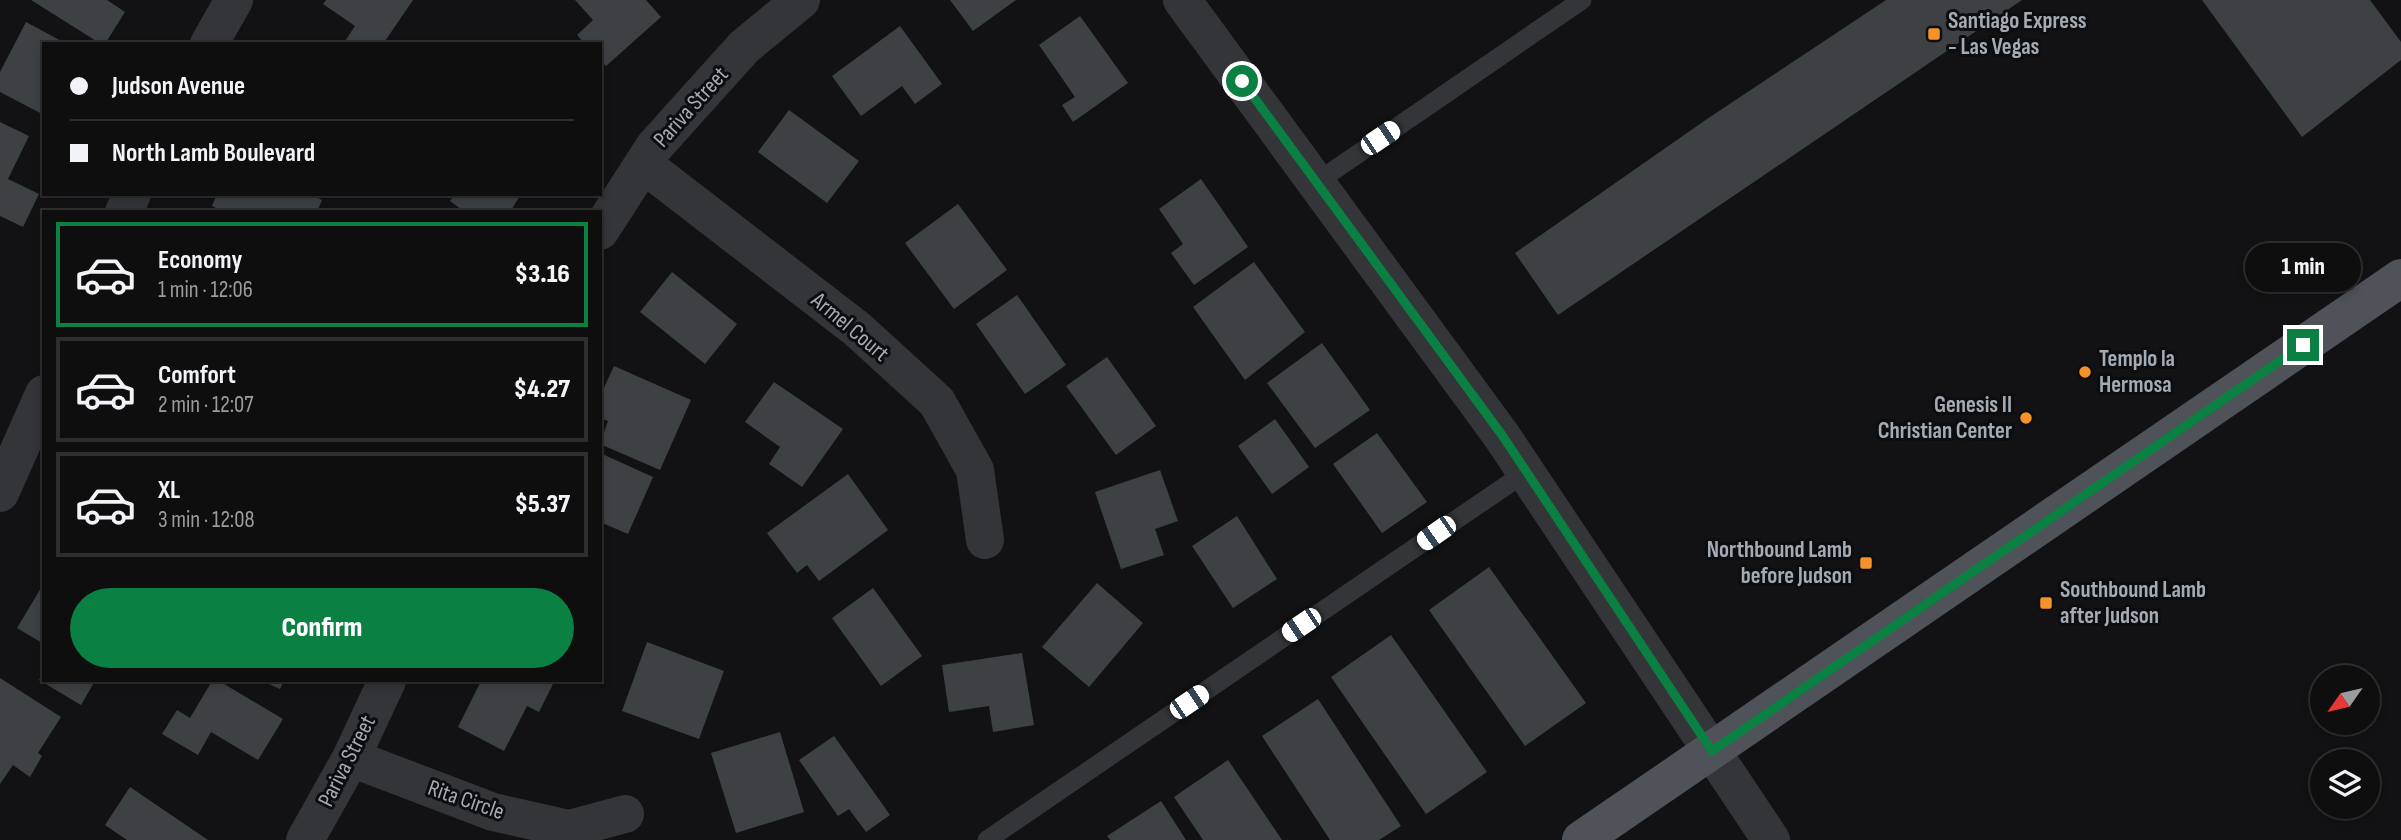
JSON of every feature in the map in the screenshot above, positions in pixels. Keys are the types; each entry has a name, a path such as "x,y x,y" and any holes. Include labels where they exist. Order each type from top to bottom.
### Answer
{"main road":[{"path":"1581,840 2401,278"}],"street":[{"path":"210,42 234,0"},
{"name":"Pariva Street","path":"602,228 654,147 744,47 801,0"},
{"path":"1182,0 1502,435 1771,840"},
{"name":"Armel Court","path":"643,164 857,329 937,402 975,470 985,540"},
{"path":"0,493 42,398"},
{"name":"Pariva Street","path":"305,840 351,758 387,682"},
{"name":"Rita Circle","path":"351,758 494,812 569,829 625,814"}],"lane":[{"path":"1317,182 1582,0"},
{"path":"987,840 1526,472"}],"building":[{"path":"31,0 107,0 125,12 106,42 98,42"},
{"path":"326,0 413,0 384,42 344,42 355,26 323,4"},
{"path":"575,0 646,0 661,17 606,66 602,62 602,42 583,42 577,35 593,20"},
{"path":"950,0 1016,0 973,31"},
{"path":"1886,0 2022,0 1558,315 1515,253 1707,119"},
{"path":"2202,0 2370,0 2401,42 2401,60 2302,137"},
{"path":"1080,16 1128,83 1073,122 1062,105 1075,97 1039,45"},
{"path":"26,22 63,42 42,42 42,114 0,92 0,72"},
{"path":"900,26 942,84 915,104 902,86 861,116 832,76"},
{"path":"789,110 859,161 827,203 758,152"},
{"path":"0,122 29,136 8,179 39,194 23,227 0,216"},
{"path":"1201,179 1248,247 1194,285 1171,253 1183,244 1159,209"},
{"path":"216,196 313,196 322,200 318,210 220,210 212,206"},
{"path":"454,196 520,196 511,210 462,210 450,201"},
{"path":"958,204 1007,270 954,309 905,243"},
{"path":"1254,262 1305,332 1245,380 1193,307"},
{"path":"672,272 737,324 705,364 640,312"},
{"path":"1017,295 1066,365 1025,394 976,324"},
{"path":"1322,343 1370,410 1315,448 1267,383"},
{"path":"1107,357 1156,426 1116,455 1066,386"},
{"path":"614,366 691,400 660,470 602,445 608,421 602,419 602,392"},
{"path":"774,382 843,429 802,487 769,464 780,447 745,422"},
{"path":"1275,419 1309,467 1272,494 1238,446"},
{"path":"1377,433 1427,502 1382,533 1333,464"},
{"path":"602,454 653,477 628,534 602,523"},
{"path":"1160,470 1178,521 1155,529 1164,555 1121,569 1095,492"},
{"path":"848,474 888,530 819,581 807,565 797,573 767,533"},
{"path":"1237,516 1277,579 1233,608 1192,546"},
{"path":"1489,567 1586,703 1525,746 1429,610"},
{"path":"1097,583 1143,623 1089,687 1042,647"},
{"path":"41,588 42,588 42,643 17,628"},
{"path":"873,588 922,656 881,686 832,618"},
{"path":"1391,635 1487,772 1426,814 1331,677"},
{"path":"647,642 724,671 699,739 622,711"},
{"path":"1022,653 1034,725 993,732 989,706 949,712 942,665"},
{"path":"0,678 61,717 38,753 42,756 30,777 13,765 0,784"},
{"path":"42,682 94,682 81,705"},
{"path":"211,682 221,682 283,719 258,760 211,732 198,755 162,734 177,710 190,718"},
{"path":"264,682 284,682 280,689"},
{"path":"480,682 554,682 539,712 527,706 504,751 458,727"},
{"path":"1318,699 1401,826 1379,840 1330,840 1262,736"},
{"path":"780,732 804,812 736,833 711,753"},
{"path":"834,736 890,815 866,832 849,809 838,816 799,760"},
{"path":"1228,760 1282,840 1203,840 1174,797"},
{"path":"130,787 208,840 127,840 105,825"},
{"path":"1161,801 1186,840 1110,840 1107,836"}],"place":[{"name":"Santiago Express - Las Vegas","path":"1934,34"},
{"name":"Templo la Hermosa","path":"2085,372"},
{"name":"Genesis II Christian Center","path":"2026,418"},
{"name":"Northbound Lamb before Judson","path":"1866,563"},
{"name":"Southbound Lamb after Judson","path":"2046,603"}],"route":[{"path":"1242,81 1502,435 1712,751 2303,345"}]}
